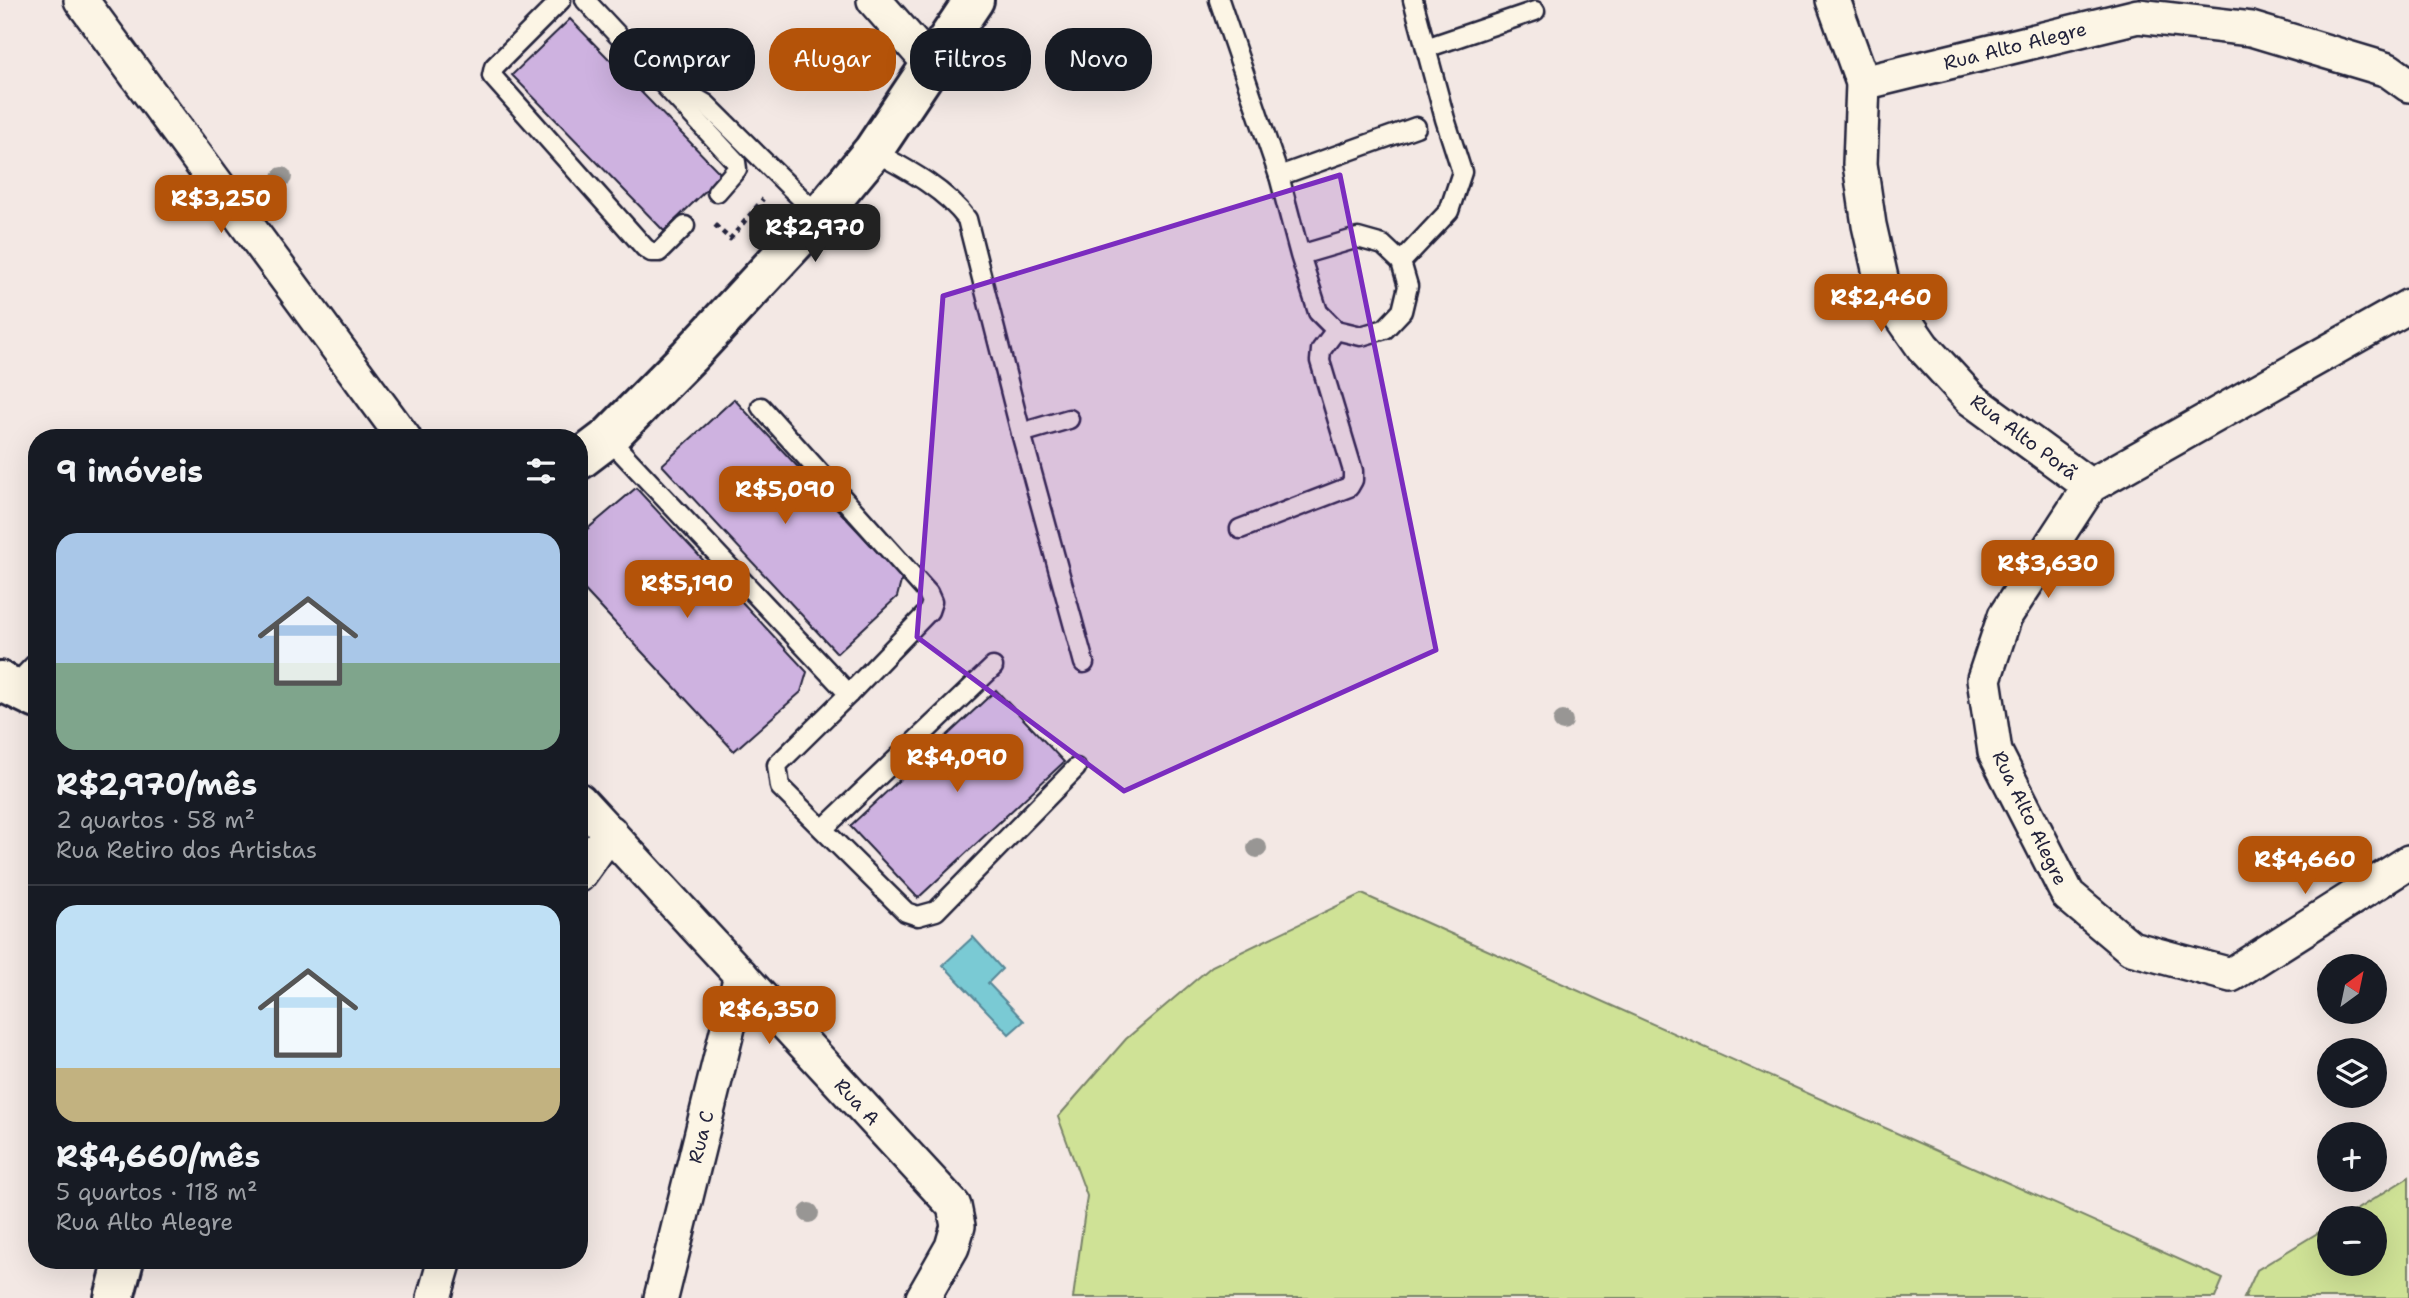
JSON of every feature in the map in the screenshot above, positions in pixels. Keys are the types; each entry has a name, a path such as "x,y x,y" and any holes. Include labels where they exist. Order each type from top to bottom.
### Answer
{"street":[{"path":"81,0 397,429"},
{"path":"874,0 910,41"},
{"path":"956,28 974,0"},
{"name":"Rua Alto Porã","path":"1833,0 1863,83 1860,164 1884,291 1923,347 1971,398 2090,486"},
{"name":"Rua Alto Alegre","path":"1863,83 2138,16 2251,29 2388,71 2409,85"},
{"path":"594,449 689,356 820,216 873,151 915,91"},
{"name":"Rua Alto Alegre","path":"2409,306 2090,486 2005,617 1984,680 1995,752 2068,895 2130,948 2231,975 2409,862"},
{"name":"Rua A","path":"588,809 954,1206 958,1226 952,1247 923,1298"},
{"path":"588,863 610,832"},
{"name":"Rua C","path":"661,1298 741,975"},
{"path":"114,1298 122,1269"},
{"path":"434,1298 442,1269"}],"lane":[{"path":"561,0 494,67 492,76 645,248 651,252 659,252 685,226"},
{"path":"584,0 736,162 737,169 717,192"},
{"path":"1219,0 1279,176 1300,256 1318,312 1336,330 1361,336 1385,329 1402,311 1408,286 1401,262 1383,244 1358,238 1300,256"},
{"path":"1401,262 1449,211 1462,172 1413,0"},
{"path":"1426,48 1535,11"},
{"path":"680,101 694,97 706,104 820,216"},
{"path":"1279,176 1416,127"},
{"path":"873,151 909,172 974,217 1021,433 1084,663"},
{"path":"1240,529 1349,487 1353,480 1353,471 1320,361 1321,350 1336,330"},
{"path":"761,407 928,593 932,602 929,611 777,765 780,787 906,912 918,916 936,911 1076,768"},
{"path":"1021,433 1069,419"},
{"path":"594,449 849,694"},
{"path":"823,829 993,667"}],"path":[{"path":"724,233 730,239 781,177"}],"highlighted area":[{"path":"1340,175 1436,650 1124,791 917,637 943,296"}],"green space":[{"path":"1362,894 2223,1279 2215,1298 1073,1298 1087,1196 1058,1117 1126,1039 1212,966"},
{"path":"2409,1177 2409,1298 2244,1298 2257,1270 2317,1233 2317,1276 2387,1276 2387,1206 2362,1206"}],"water":[{"path":"973,937 1002,969 988,983 1024,1021 1009,1034 943,965"}],"building":[{"path":"570,19 609,59 609,91 640,91 722,175 664,231 512,75"},
{"path":"734,399 902,578 897,597 837,653 662,465"},
{"path":"636,488 807,672 801,692 734,751 588,594 588,528"},
{"path":"996,690 1064,762 918,898 850,826"}]}
